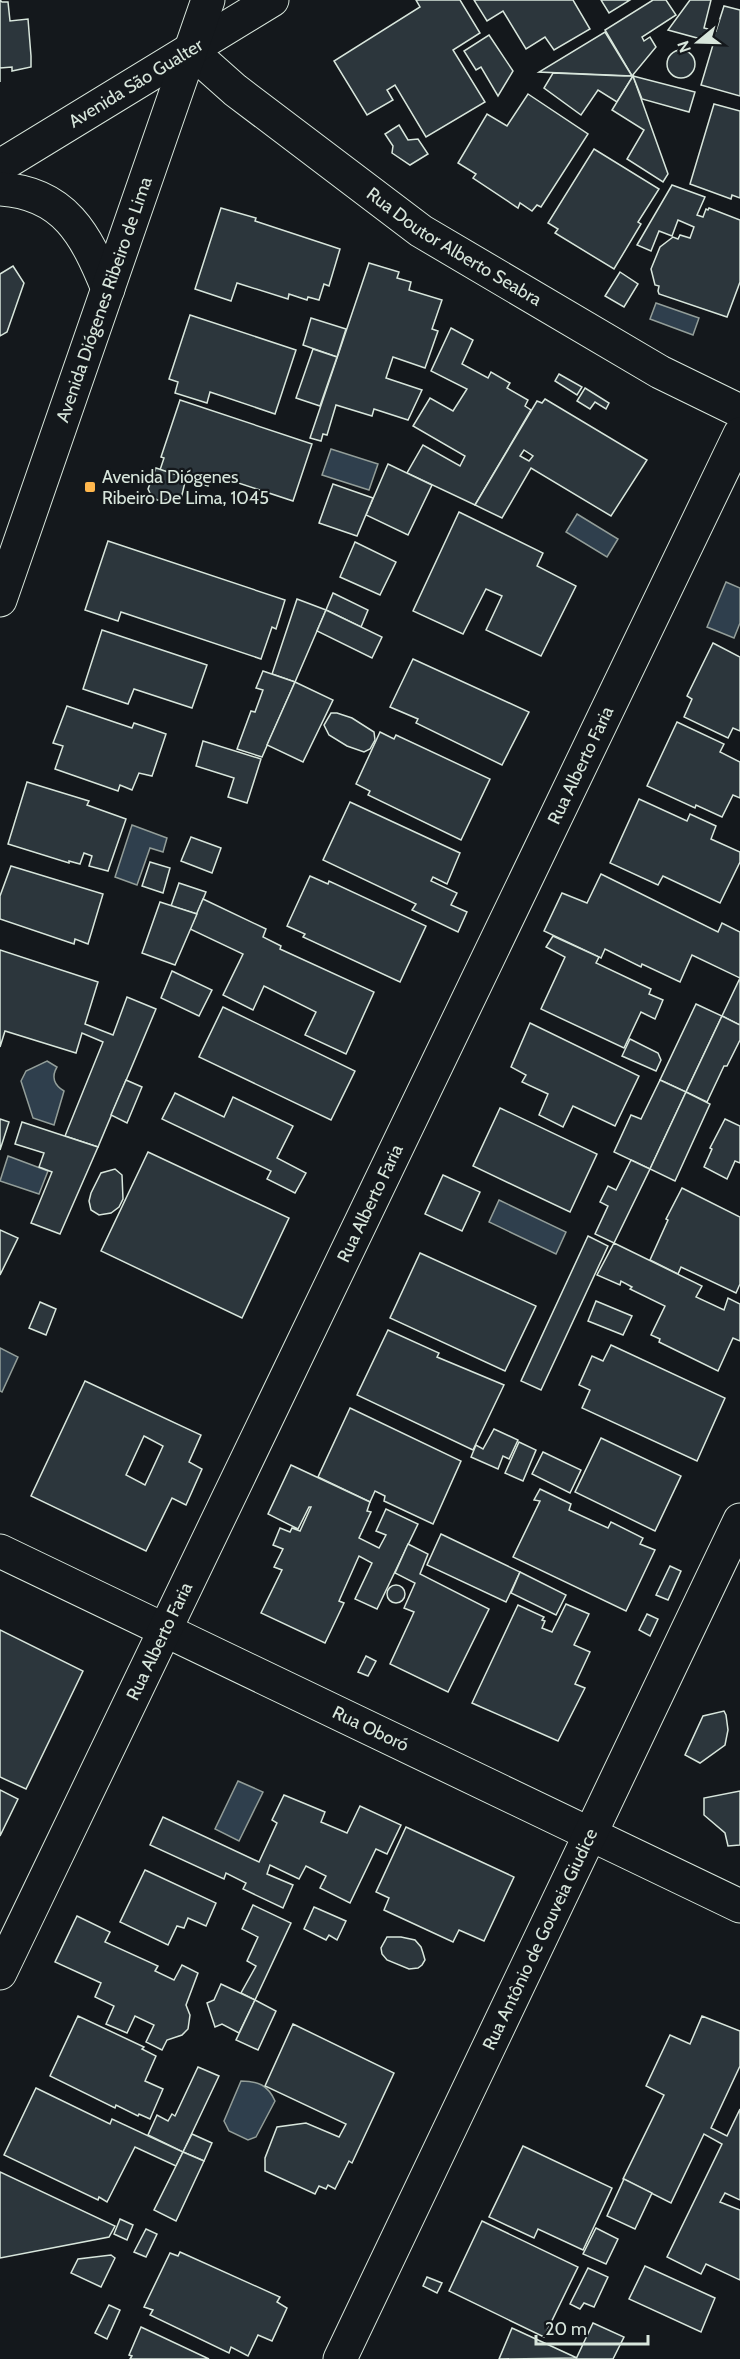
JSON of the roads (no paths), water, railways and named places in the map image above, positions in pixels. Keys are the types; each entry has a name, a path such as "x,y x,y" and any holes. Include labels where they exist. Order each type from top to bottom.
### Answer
{"street":[{"name":"Avenida Diógenes Ribeiro de Lima","path":"0,600 208,0"},
{"name":"Avenida São Gualter","path":"0,166 272,0"},
{"name":"Rua Doutor Alberto Seabra","path":"190,50 252,104 421,231 660,372 740,411"},
{"path":"0,189 38,196 65,213 91,247 108,289"},
{"name":"Rua Alberto Faria","path":"0,1973 740,434"},
{"name":"Rua Antônio de Gouveia Giudice","path":"340,2359 740,1521"},
{"name":"Rua Oboró","path":"0,1551 740,1906"}],"water":[{"path":"656,303 699,318 693,335 650,319"},
{"path":"331,449 378,464 369,490 322,475"},
{"path":"577,514 618,539 607,557 566,532"},
{"path":"726,582 740,588 740,623 734,638 707,627"},
{"path":"132,825 167,838 163,852 150,848 137,885 115,877"},
{"path":"47,1061 57,1067 54,1080 64,1091 54,1125 33,1118 21,1081 26,1071"},
{"path":"8,1156 48,1171 39,1194 0,1181"},
{"path":"499,1200 566,1232 556,1254 489,1222"},
{"path":"0,1348 18,1357 2,1392 0,1391"},
{"path":"238,1781 263,1792 239,1841 215,1829"},
{"path":"241,2081 262,2085 275,2101 256,2137 248,2140 229,2131 224,2121"}],"place":[{"name":"Avenida Diógenes Ribeiro De Lima, 1045","path":"90,487"}]}
